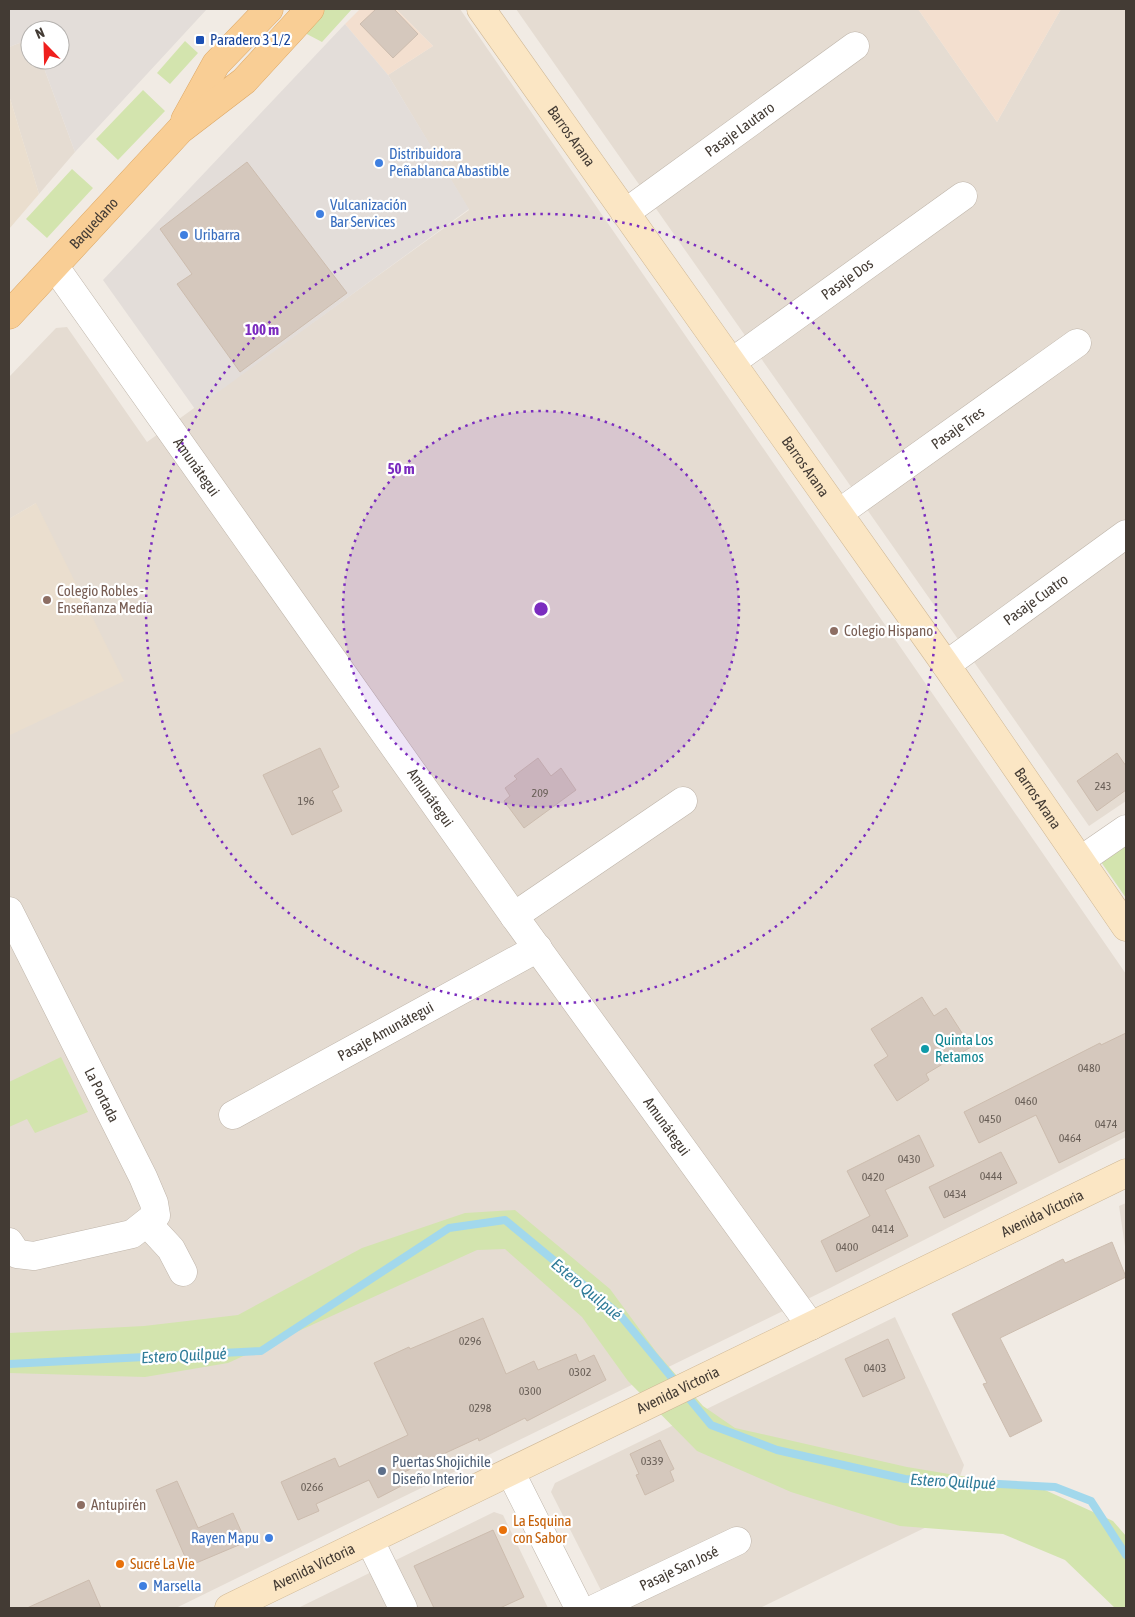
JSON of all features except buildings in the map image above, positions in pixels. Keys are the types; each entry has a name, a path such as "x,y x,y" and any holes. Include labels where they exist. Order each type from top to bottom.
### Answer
{"main road":[{"name":"Baquedano","path":"180,130 216,64 269,9"},
{"name":"Baquedano","path":"9,315 180,130 244,80 310,9"}],"street":[{"name":"Barros Arana","path":"481,9 946,664 1126,927"},
{"name":"Pasaje Lautaro","path":"625,213 855,46"},
{"name":"Pasaje Dos","path":"732,362 963,196"},
{"name":"Amunátegui","path":"55,266 514,916 811,1326"},
{"name":"Pasaje Tres","path":"839,513 1076,343"},
{"name":"Pasaje Cuatro","path":"946,664 1126,534"},
{"path":"514,916 683,801"},
{"path":"1081,860 1126,829"},
{"name":"La Portada","path":"9,911 143,1177 154,1203 156,1215 147,1223"},
{"name":"Pasaje Amunátegui","path":"232,1115 538,948"},
{"name":"Avenida Victoria","path":"229,1608 370,1542 1126,1173"},
{"path":"9,1242 17,1254 34,1256 132,1234 147,1223 170,1249 183,1272"},
{"path":"511,1473 579,1608"},
{"name":"Pasaje San José","path":"596,1608 737,1541"},
{"path":"370,1542 403,1608"}],"shaded area":[{"path":"9,9 207,9 75,152 45,70 70,70 70,20 20,20 20,43 9,47"},
{"path":"360,9 396,9 433,46 388,75 345,24"},
{"path":"396,9 460,9 1126,974 1126,1137 830,1288 176,1608 9,1608 9,733 10,735 36,503 9,519 9,377 56,328 67,327 147,442 469,210 388,75 433,46"},
{"path":"516,9 918,9 997,122 1061,9 1126,9 1126,801 1089,826"},
{"path":"918,9 1061,9 997,122"},
{"path":"345,24 388,75 469,209 195,409 103,280"},
{"path":"20,43 20,70 45,70 75,152 39,194 9,95 9,47"},
{"path":"9,95 39,194 9,229"},
{"name":"Colegio Robles - Enseñanza Media","path":"36,503 124,681 10,735 9,519"},
{"path":"1126,1203 1126,1253 1119,1206"},
{"path":"895,1317 964,1465 945,1518 760,1608 610,1608 551,1492 555,1483"},
{"path":"494,1512 503,1515 548,1608 298,1608"}],"green space":[{"path":"324,9 352,9 322,42 303,32"},
{"path":"185,41 198,53 170,84 157,73"},
{"path":"143,90 165,111 118,160 96,139"},
{"path":"72,169 93,188 47,238 26,219"},
{"path":"1126,842 1126,898 1099,859"},
{"path":"61,1057 88,1112 35,1133 27,1119 9,1127 9,1082"},
{"path":"515,1210 610,1289 657,1353 703,1406 735,1428 907,1467 1045,1490 1113,1521 1126,1536 1126,1608 1115,1608 1065,1560 1003,1534 900,1526 791,1492 697,1451 628,1381 582,1317 505,1249 477,1250 228,1363 145,1377 9,1373 9,1333 144,1326 238,1315 362,1248 465,1213"}],"waterway":[{"name":"Estero Quilpué","path":"9,1364 261,1351 449,1228 505,1220 620,1315 711,1425 777,1450 905,1479 1055,1487 1091,1501 1126,1555"}],"place":[{"name":"Paradero 3 1/2","path":"200,40"},
{"name":"Distribuidora Peñablanca Abastible","path":"379,163"},
{"name":"Vulcanización Bar Services","path":"320,214"},
{"name":"Uribarra","path":"184,235"},
{"name":"Colegio Robles - Enseñanza Media","path":"47,600"},
{"name":"Colegio Hispano","path":"834,631"},
{"name":"Quinta Los Retamos","path":"925,1049"},
{"name":"Puertas Shojichile Diseño Interior","path":"382,1471"},
{"name":"Antupirén","path":"81,1505"},
{"name":"La Esquina con Sabor","path":"503,1530"},
{"name":"Rayen Mapu","path":"269,1538"},
{"name":"Sucré La Vie","path":"120,1564"},
{"name":"Marsella","path":"143,1586"}]}
